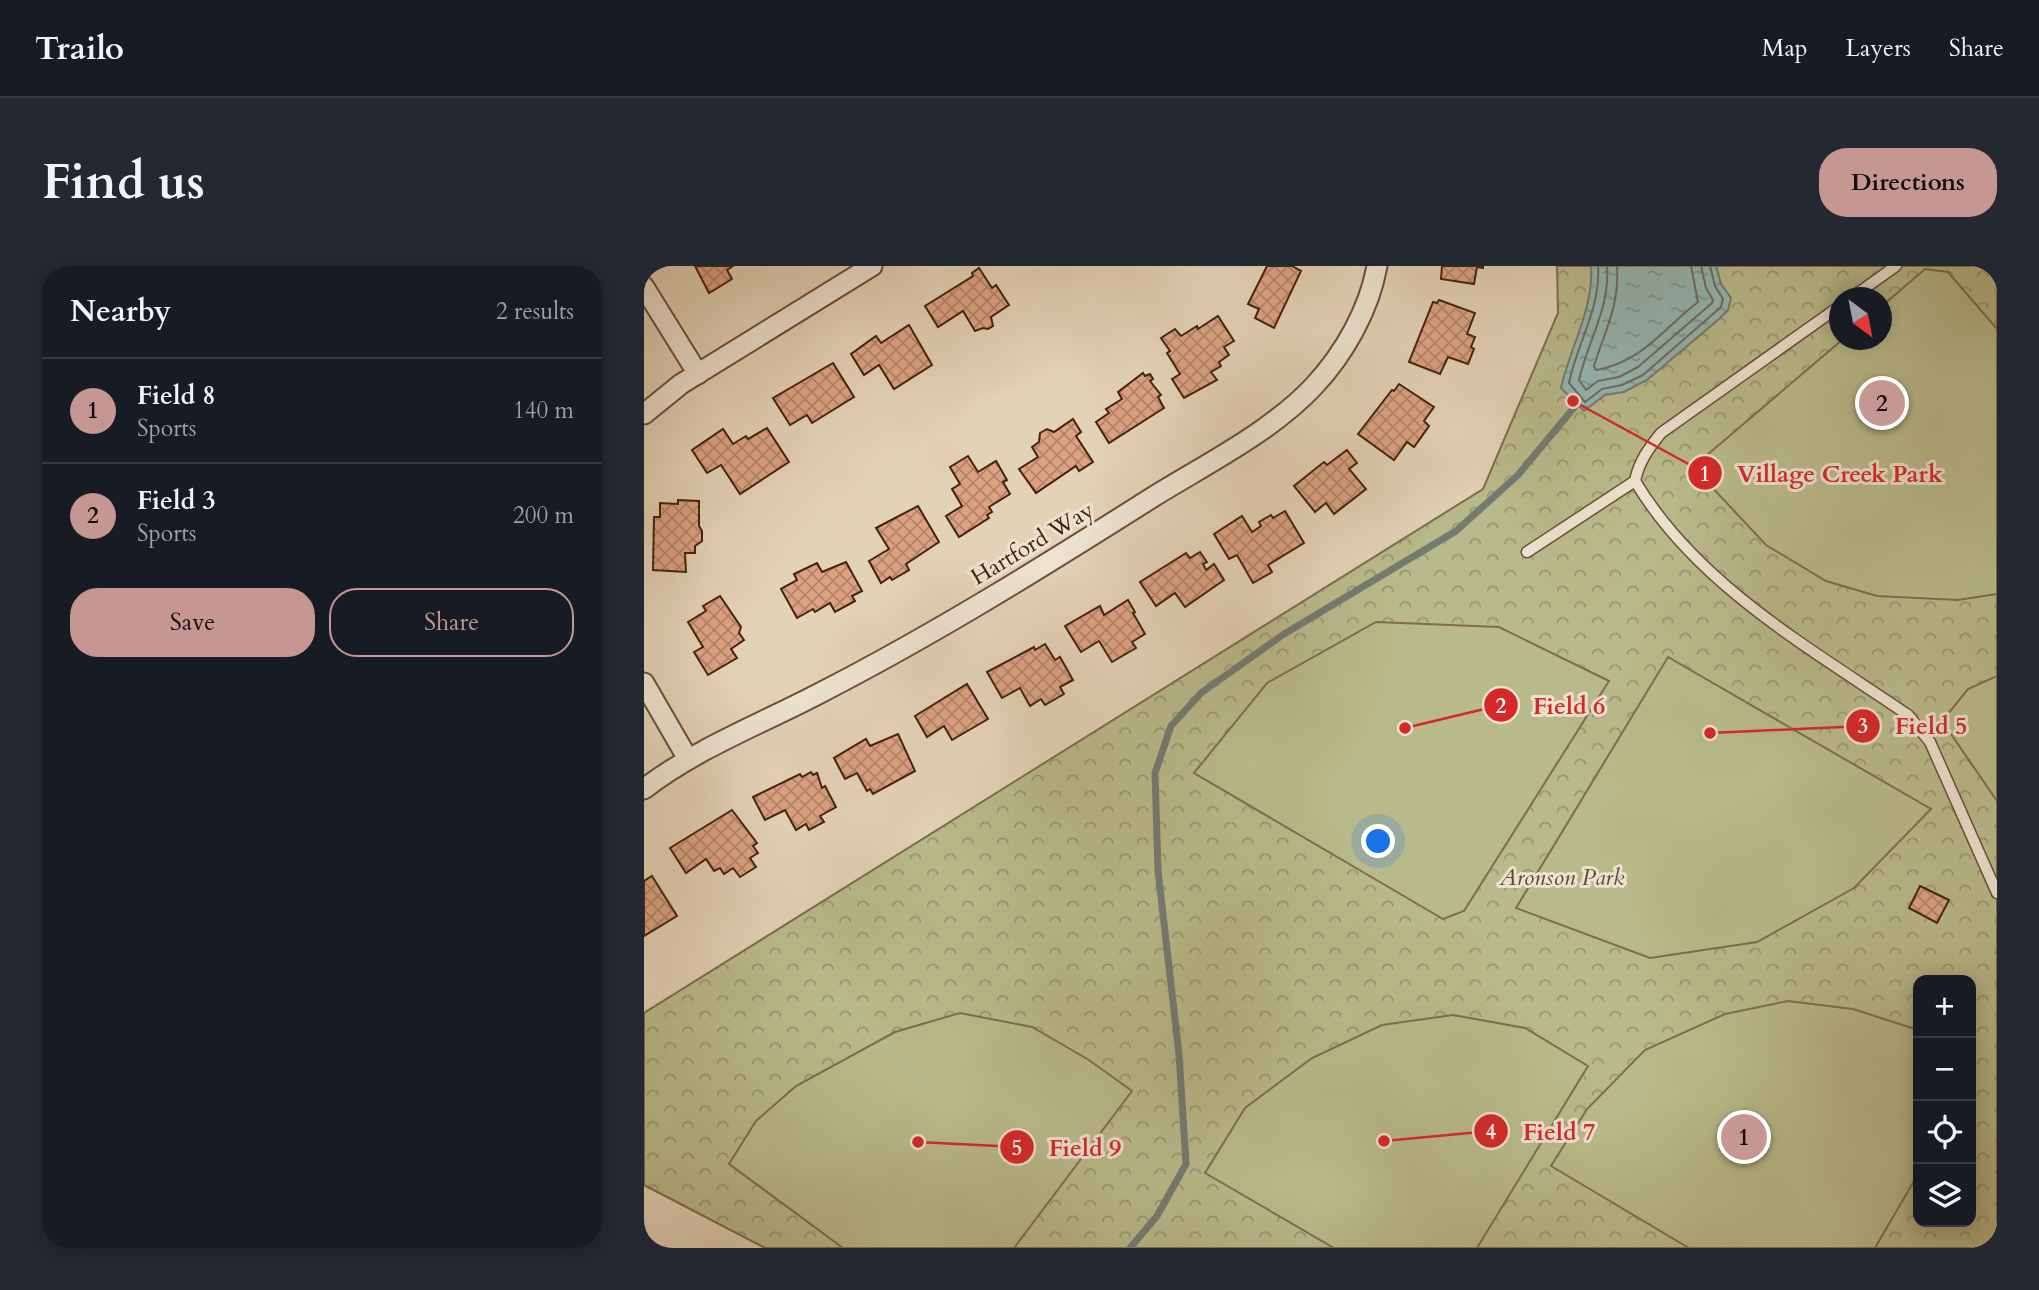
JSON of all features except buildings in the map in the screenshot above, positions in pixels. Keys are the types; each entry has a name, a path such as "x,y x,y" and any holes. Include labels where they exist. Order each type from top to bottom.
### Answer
{"street":[{"path":"644,414 698,374 872,266"},
{"name":"Hartford Way","path":"644,789 688,759 825,691 935,631 1268,425 1298,401 1332,365 1348,341 1366,303 1377,266"},
{"path":"644,287 698,374"},
{"path":"644,683 688,759"}],"lane":[{"path":"1866,287 1896,266"},
{"path":"1829,313 1661,433 1645,453 1638,466 1635,481 1648,503 1695,558 1722,583 1793,636 1908,715 1930,742 1997,893"},
{"path":"1527,552 1635,481"}],"green space":[{"name":"Aronson Park","path":"1557,266 1997,266 1997,1248 765,1248 644,1185 644,1013 1483,489 1558,313"},
{"path":"1925,269 1948,272 1997,329 1997,594 1958,600 1877,596 1826,581 1766,545 1693,467 1830,350 1892,350 1892,297"},
{"path":"1376,622 1499,627 1609,681 1464,911 1443,919 1194,773 1267,683"},
{"path":"1668,657 1931,809 1854,888 1757,942 1650,958 1516,908"},
{"path":"1997,676 1997,801 1942,721 1968,689"},
{"path":"1788,1001 1853,1009 1913,1028 1913,1183 1875,1248 1689,1248 1551,1166 1587,1109 1645,1050 1725,1014"},
{"path":"960,1013 1032,1027 1089,1060 1132,1091 1014,1248 843,1248 729,1164 756,1121 796,1086 895,1032"},
{"path":"1453,1015 1525,1028 1588,1066 1477,1248 1334,1248 1205,1173 1245,1108 1312,1058 1382,1025"}],"water":[{"path":"1591,266 1716,266 1721,284 1731,298 1728,310 1719,319 1647,380 1624,392 1605,395 1584,411 1561,388 1589,297"}],"waterway":[{"path":"1130,1248 1157,1216 1186,1164 1179,1054 1158,871 1155,773 1171,726 1201,693 1284,634 1456,531 1518,475 1577,404"}],"place":[{"name":"Village Creek Park","path":"1573,401"},
{"name":"Field 3","path":"1882,403"},
{"name":"Field 6","path":"1405,728"},
{"name":"Field 5","path":"1710,733"},
{"name":"Field 8","path":"1744,1137"},
{"name":"Field 7","path":"1384,1141"},
{"name":"Field 9","path":"918,1142"}]}
